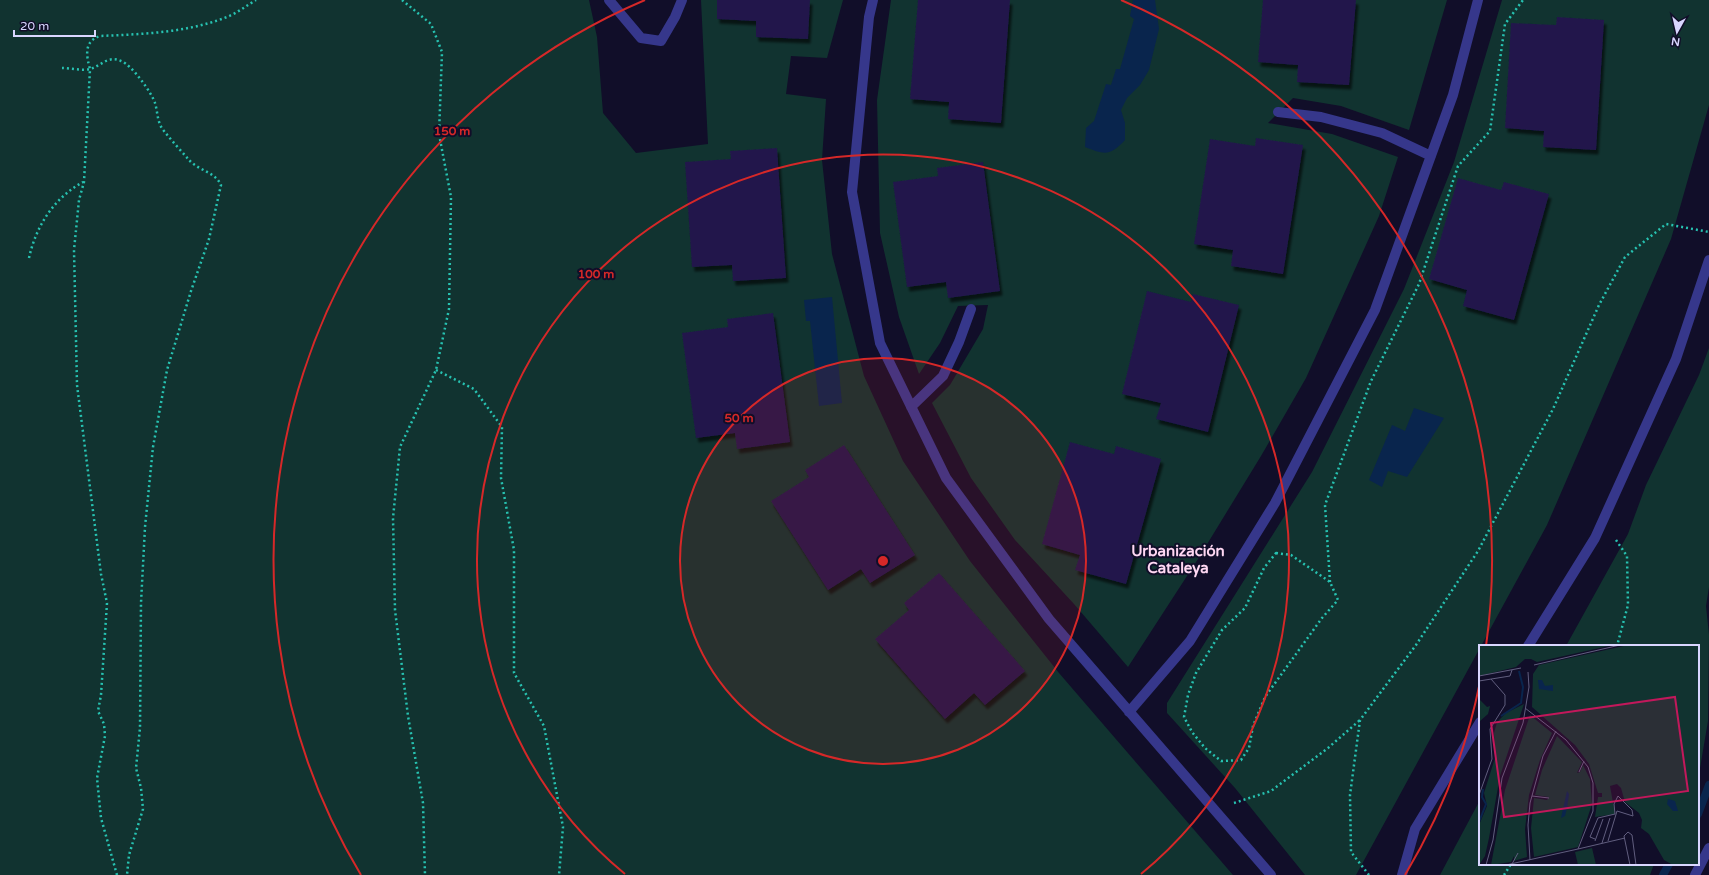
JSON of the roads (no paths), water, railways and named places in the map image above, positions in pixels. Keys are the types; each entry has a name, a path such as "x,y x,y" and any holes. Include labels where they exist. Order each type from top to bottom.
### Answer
{"street":[{"path":"609,0 641,38 661,40 675,17 682,0"},
{"path":"873,0 869,18 852,192 880,343 946,478 1049,619 1271,875"},
{"path":"1129,712 1190,641 1275,503 1375,310 1453,95 1478,0"},
{"path":"1278,112 1321,117 1382,133 1431,156"},
{"path":"1529,645 1595,538 1603,521 1676,359 1709,260"},
{"path":"911,407 943,376 959,342 971,309"},
{"path":"1402,875 1415,829 1479,724"},
{"path":"1695,875 1709,848"}],"water":[{"path":"1133,0 1155,0 1159,29 1149,70 1140,85 1127,98 1121,110 1125,123 1125,140 1115,149 1102,153 1085,147 1086,128 1094,121 1106,84 1111,85 1116,69 1120,69 1134,19 1130,16"},
{"path":"832,297 842,403 819,406 810,321 806,321 804,300"},
{"path":"1414,408 1444,418 1407,477 1388,471 1382,487 1369,480 1392,425 1405,431"}],"waterway":[{"path":"1699,811 1709,785"},
{"path":"1663,875 1668,865"}],"district":[{"name":"Urbanización Cataleya","path":"1178,560"}]}
